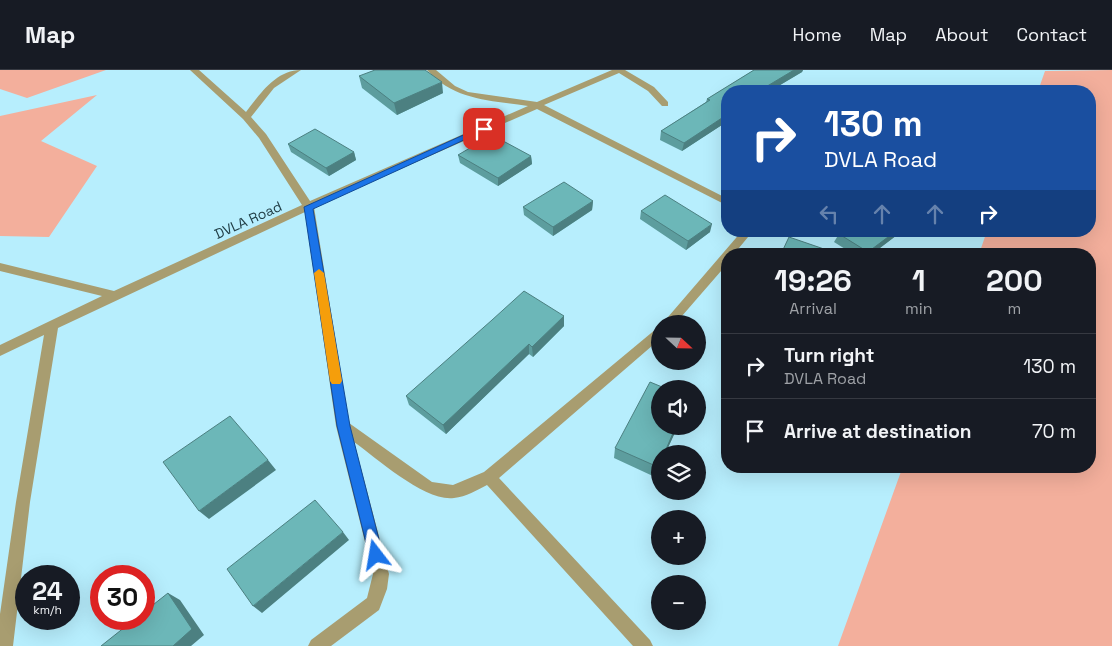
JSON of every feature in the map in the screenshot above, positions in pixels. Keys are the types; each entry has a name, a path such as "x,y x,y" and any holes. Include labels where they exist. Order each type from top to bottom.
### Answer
{"street":[{"path":"194,70 246,117 263,136 308,207 344,426 381,574 379,589 373,604 317,646"},
{"path":"246,117 271,86 297,70"},
{"path":"431,70 452,88 466,94 537,105 721,199"},
{"path":"619,70 651,89 665,104"},
{"name":"DVLA Road","path":"0,351 115,295 308,207 619,70"},
{"path":"733,248 743,237"},
{"path":"676,315 721,262"},
{"path":"0,267 115,295"},
{"path":"4,646 23,502 52,325"},
{"path":"344,426 428,487 443,492 457,492 489,476 651,340"},
{"path":"489,476 644,646"}],"shaded area":[{"path":"0,70 106,70 27,98 0,89"},
{"path":"1112,70 1112,646 838,646 900,473 1096,473 1096,248 981,248 985,237 1096,237 1096,85 1040,85 1045,71"},
{"path":"97,95 41,141 97,166 49,237 0,236 0,116"}],"building":[{"path":"375,70 425,70 442,82 394,103 359,76"},
{"path":"754,70 794,70 769,85 730,85"},
{"path":"721,90 721,119 684,143 661,131 710,100 707,99"},
{"path":"315,129 354,152 326,168 288,144"},
{"path":"492,135 531,156 498,178 458,155"},
{"path":"564,182 593,201 553,227 523,207"},
{"path":"665,195 712,224 688,241 641,211"},
{"path":"789,237 821,248 784,248"},
{"path":"844,237 888,237 873,248 862,248"},
{"path":"524,291 564,316 532,347 529,344 443,425 406,396 492,320"},
{"path":"651,382 651,435 672,435 668,445 651,445 651,464 615,448"},
{"path":"230,416 268,460 199,511 163,462"},
{"path":"315,500 343,532 253,606 227,569"},
{"path":"168,593 192,629 173,646 101,646 121,630 155,630 155,603"}],"slow traffic":[{"path":"319,273 336,381"}],"route":[{"path":"376,555 344,426 308,207 484,129"}]}
